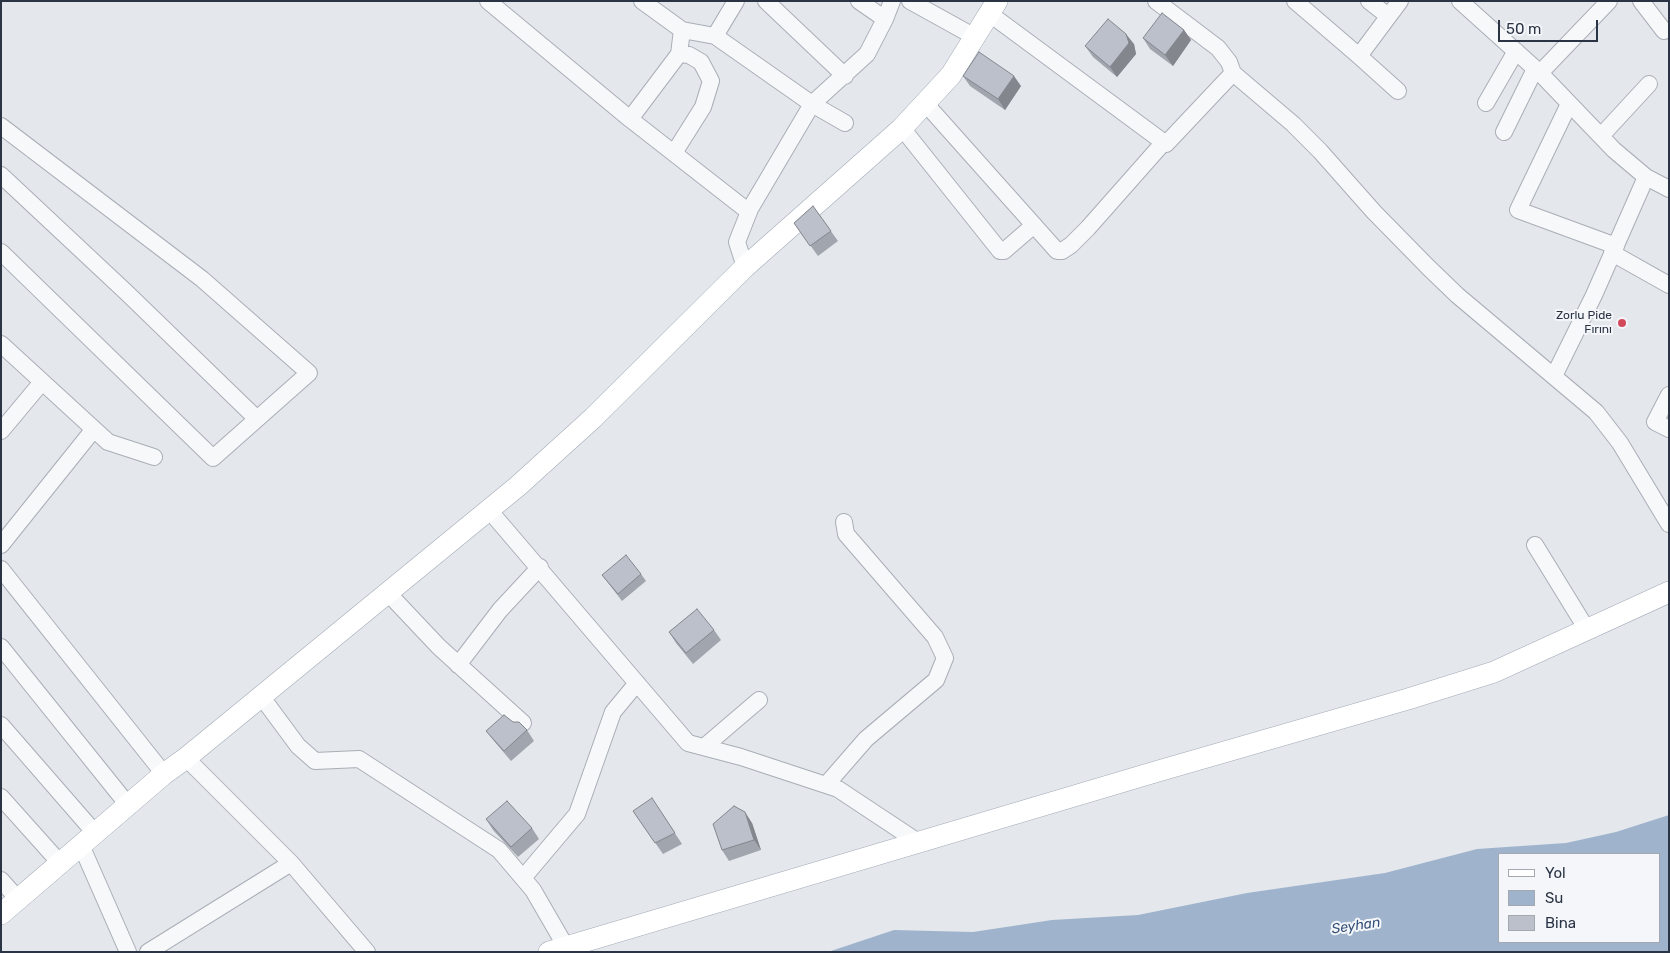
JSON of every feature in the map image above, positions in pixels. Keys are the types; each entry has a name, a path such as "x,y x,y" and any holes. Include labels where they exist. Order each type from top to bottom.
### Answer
{"main road":[{"path":"1,914 164,774 518,486 593,418 744,268 902,128 951,75 993,8"},
{"path":"557,949 1408,699 1494,672 1586,628 1669,592"}],"street":[{"path":"488,1 630,119 749,212"},
{"path":"642,1 682,30 715,36 812,104 846,123"},
{"path":"715,36 736,1"},
{"path":"766,1 845,76"},
{"path":"859,1 885,19"},
{"path":"744,268 737,242 749,212 812,104 867,54 892,1"},
{"path":"910,1 974,37"},
{"path":"1156,1 1218,48 1229,62 1233,72 1293,124 1320,151 1374,212 1428,268 1457,295 1596,412 1620,444 1669,524"},
{"path":"1295,1 1398,91"},
{"path":"1369,1 1388,16"},
{"path":"1359,56 1400,1"},
{"path":"1460,1 1538,71 1614,150 1646,177 1669,190"},
{"path":"1504,132 1538,71 1608,1"},
{"path":"1641,1 1664,31"},
{"path":"993,8 1166,144 1233,72"},
{"path":"630,119 679,54 682,30"},
{"path":"1486,104 1516,52"},
{"path":"674,153 703,107 711,81 701,62 689,55 679,54"},
{"path":"1601,136 1649,84"},
{"path":"925,103 1057,251 1062,251 1088,228 1164,142"},
{"path":"1570,104 1518,210 1614,250 1669,285"},
{"path":"1,126 202,279 309,373 213,458 1,252"},
{"path":"902,128 1000,251 1004,251 1034,224"},
{"path":"1,175 127,293 257,419"},
{"path":"1554,376 1594,295 1646,177"},
{"path":"1,344 108,442 154,457"},
{"path":"1,431 42,382"},
{"path":"1669,395 1655,422 1669,429"},
{"path":"1,545 94,429"},
{"path":"489,510 540,567 688,743 741,757 838,789 918,842"},
{"path":"826,785 866,739 936,680 945,658 934,637 846,534 844,522"},
{"path":"1535,545 1586,628"},
{"path":"458,665 500,610 540,567"},
{"path":"1,569 164,774"},
{"path":"387,592 439,647 523,724"},
{"path":"1,647 128,805"},
{"path":"523,878 577,814 613,712 637,683"},
{"path":"261,696 298,746 315,761 359,759 499,850 533,890 557,949"},
{"path":"704,747 759,700"},
{"path":"1,725 88,839 128,952"},
{"path":"186,758 290,863 366,952"},
{"path":"1,797 60,863"},
{"path":"148,952 290,863"},
{"path":"1,880 18,899"}],"water":[{"name":"Seyhan","path":"1669,815 1669,952 828,952 894,930 973,932 1052,920 1138,915 1247,893 1385,873 1477,849 1566,843 1616,832"}],"building":[{"path":"1162,13 1184,30 1165,55 1143,38"},
{"path":"1108,19 1126,34 1129,43 1110,67 1085,46"},
{"path":"979,52 1014,76 998,99 963,76"},
{"path":"813,206 831,231 810,246 794,223"},
{"path":"626,555 641,574 618,594 602,575"},
{"path":"697,609 714,630 686,653 669,632"},
{"path":"504,715 513,722 519,722 527,730 504,751 486,731"},
{"path":"652,798 675,833 655,843 633,811"},
{"path":"507,801 532,828 511,847 486,819"},
{"path":"734,806 745,812 754,840 722,850 713,824"}],"place":[{"name":"Zorlu Pide Fırını","path":"1622,323"}]}
